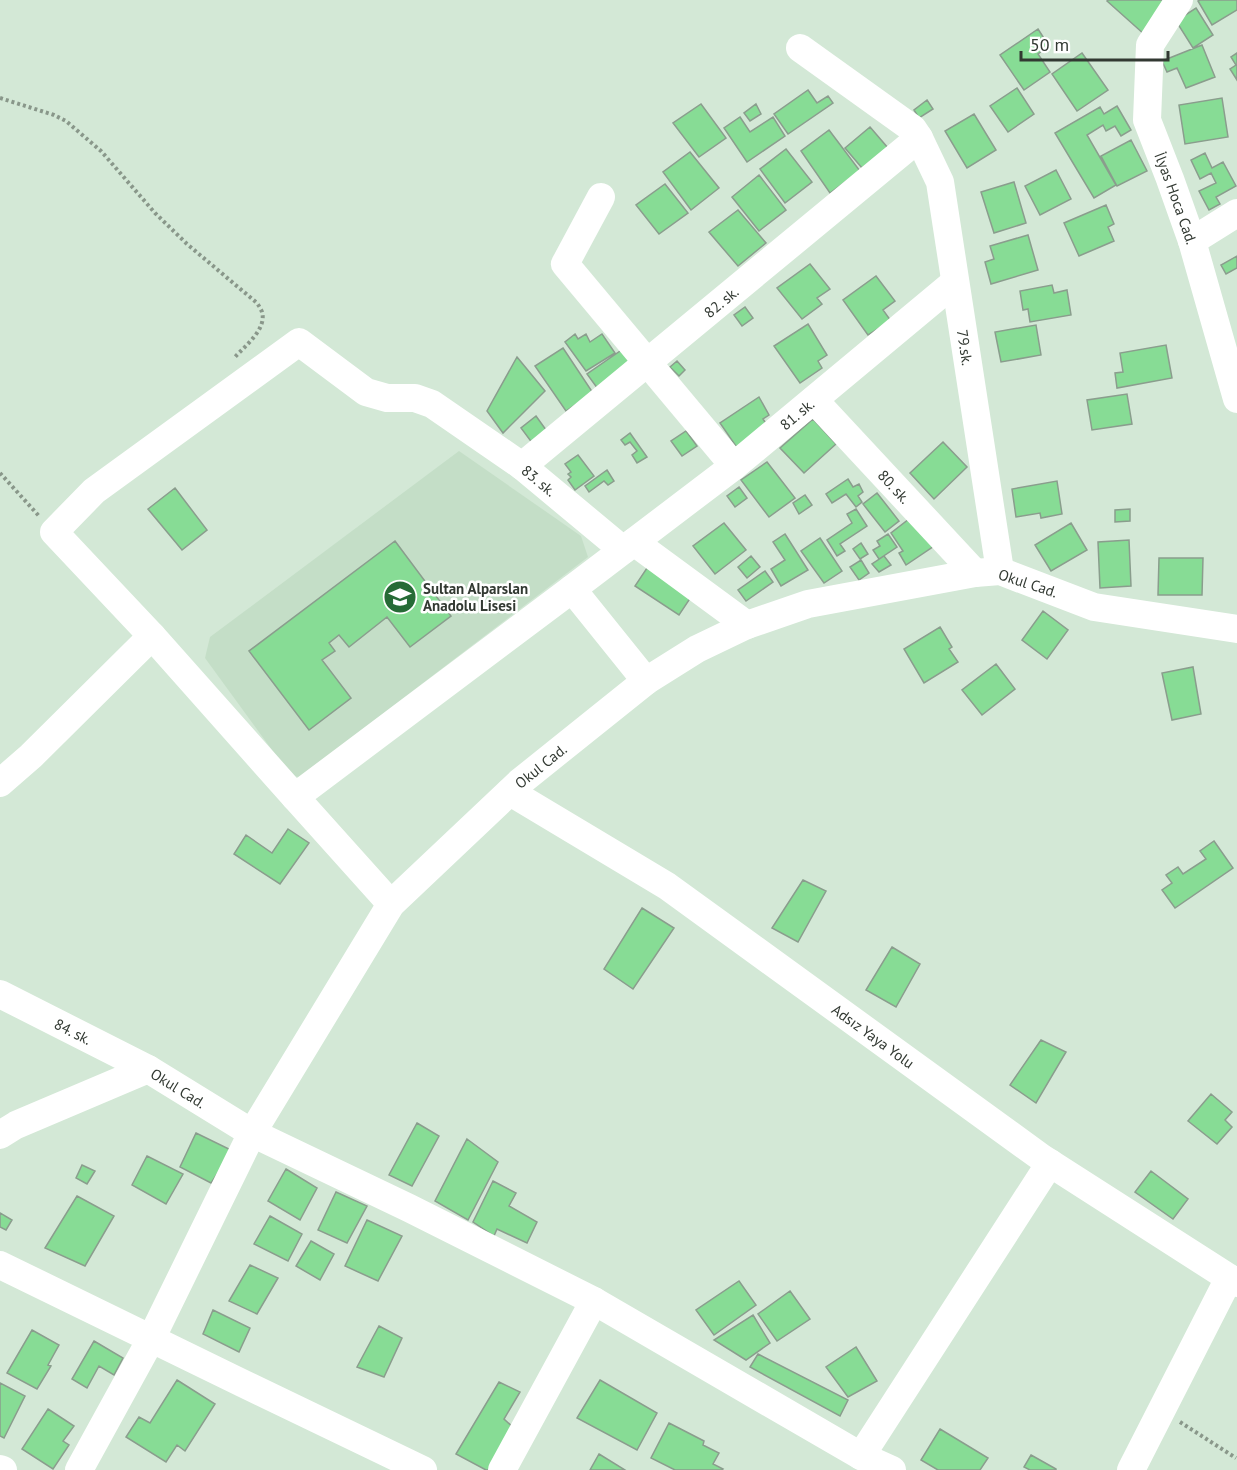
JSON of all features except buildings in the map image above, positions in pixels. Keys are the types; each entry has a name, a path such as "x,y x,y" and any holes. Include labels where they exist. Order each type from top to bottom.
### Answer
{"street":[{"name":"İlyas Hoca Cad.","path":"1179,0 1150,45 1147,120 1192,241 1237,399"},
{"path":"800,48 916,134"},
{"name":"79.sk.","path":"916,134 940,182 955,282 988,572"},
{"name":"82. sk.","path":"522,466 916,134"},
{"path":"601,197 565,264 734,466"},
{"path":"1192,241 1237,213"},
{"name":"81. sk.","path":"296,797 734,466 955,282"},
{"name":"83. sk.","path":"54,532 94,491 298,342 366,392 387,398 415,398 432,404 522,466 629,546 747,625"},
{"name":"80. sk.","path":"814,400 988,572"},
{"path":"54,532 152,636 391,904"},
{"name":"Okul Cad.","path":"0,1135 16,1125 148,1069 252,1133 391,904 510,792 646,681 697,649 747,625 808,604 988,572 1094,607 1237,629"},
{"path":"572,589 646,681"},
{"path":"0,783 31,756 152,636"},
{"name":"Adsız Yaya Yolu","path":"510,792 667,886 1050,1163 1233,1280"},
{"name":"84. sk.","path":"0,994 148,1069"},
{"path":"79,1470 151,1339 252,1133 409,1208 594,1301 861,1456 892,1470"},
{"path":"861,1456 1050,1163"},
{"path":"0,1265 423,1470"},
{"path":"1131,1470 1233,1280"},
{"path":"502,1470 594,1301"}],"path":[{"path":"0,98 54,115 73,126 101,151 155,213 187,244 257,303 262,312 263,321 260,329 229,364"},
{"path":"0,473 54,532"},
{"path":"1162,1410 1236,1458"}],"shaded area":[{"name":"Sultan Alparslan Anadolu Lisesi","path":"459,451 581,536 588,557 300,777 291,776 205,658 210,637"}],"place":[{"name":"Sultan Alparslan Anadolu Lisesi","path":"400,597"}]}
